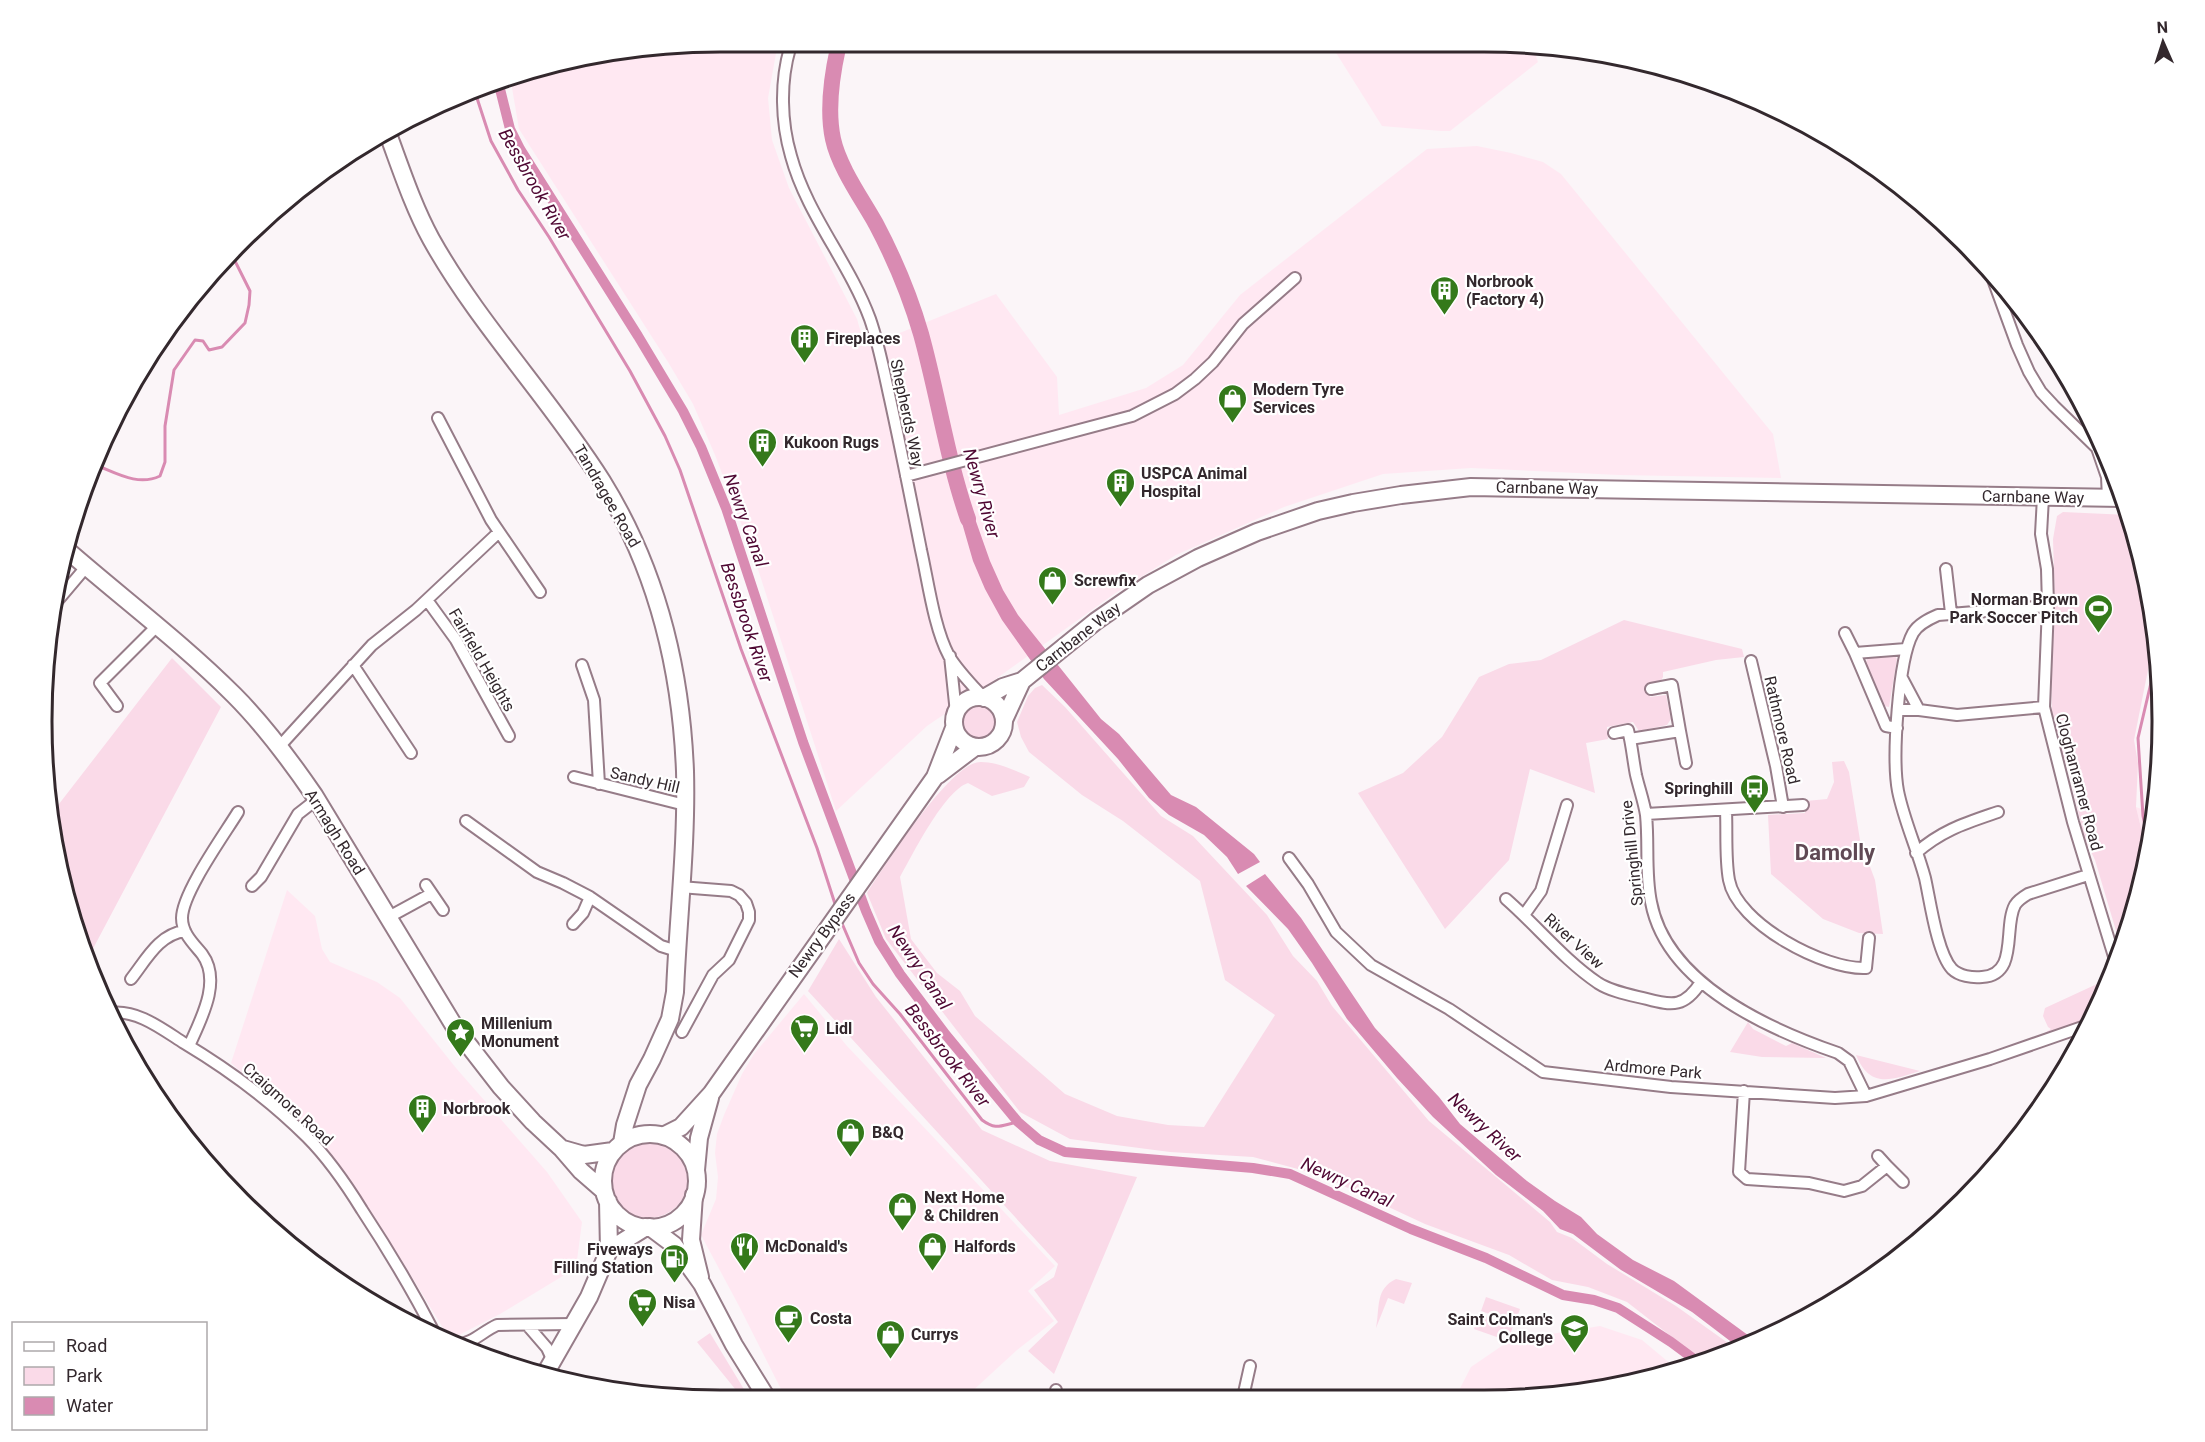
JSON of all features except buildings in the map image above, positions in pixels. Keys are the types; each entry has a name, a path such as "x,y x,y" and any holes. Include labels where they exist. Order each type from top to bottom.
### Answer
{"main road":[{"name":"Tandragee Road","path":"390,140 419,213 447,265 588,461 622,516 639,551 663,620 678,689 684,751 685,805 675,992 670,1018 638,1085 617,1148"},
{"name":"Carnbane Way","path":"1026,678 1058,651 1139,591 1217,549 1257,532 1318,512 1401,495 1448,489 1508,487 2114,498"},
{"name":"Armagh Road","path":"73,556 233,694 279,747 316,800 456,1029 501,1087 606,1196"},
{"path":"984,698 1026,678"},
{"path":"955,721 962,741 975,747 983,747 996,740 1026,678"},
{"path":"935,777 964,702 984,698 997,705 1004,720"},
{"path":"935,777 975,747"},
{"name":"Newry Bypass","path":"711,1094 935,777"},
{"path":"663,1136 681,1127 711,1094"},
{"path":"702,1284 691,1240 699,1138 711,1094"},
{"path":"630,1113 633,1122 644,1134"},
{"path":"549,1367 589,1297 609,1250 604,1170 617,1148 632,1137 644,1134 663,1136 680,1145 693,1161 696,1170"},
{"path":"562,1149 584,1155 617,1148"},
{"path":"609,1250 648,1227 670,1223 681,1216 694,1195"},
{"path":"606,1196 621,1218 633,1224 648,1227 674,1245 702,1284 734,1345 762,1390"}],"street":[{"name":"Shepherds Way","path":"790,52 783,104 790,154 799,182 812,210 852,280 870,320 881,360 933,605 950,656 955,721"},
{"path":"906,476 1132,416 1156,405 1175,394 1213,362 1243,324 1296,278"},
{"path":"1999,294 2017,345 2041,392 2092,443"},
{"path":"438,418 498,532 540,592"},
{"name":"Cloghanramer Road","path":"2043,497 2041,534 2047,569 2048,606 2044,707 2057,766 2112,950"},
{"name":"Fairfield Heights","path":"279,747 386,632 427,600 498,532"},
{"path":"65,592 86,567"},
{"path":"1946,569 1951,613"},
{"name":"Fairfield Heights","path":"427,600 456,640 509,736"},
{"path":"2048,606 1938,615 1914,631 1906,649 1902,678 1895,769 1897,784 1937,929 1948,963 1954,971 1972,977 1991,976 2004,962 2009,946 2014,906 2020,899 2028,894 2088,875"},
{"path":"117,706 100,683 156,627"},
{"path":"1845,633 1886,726 1897,728"},
{"path":"1855,652 1906,649"},
{"name":"Shepherds Way","path":"950,656 967,680 984,698"},
{"name":"Rathmore Road","path":"1751,661 1784,807"},
{"path":"353,665 411,753"},
{"name":"Sandy Hill","path":"582,665 594,700 599,784"},
{"path":"1902,678 1919,710"},
{"path":"1651,689 1672,685 1686,763"},
{"path":"1899,710 1957,715 2044,707"},
{"path":"1614,733 1628,730 1630,739 1680,731"},
{"name":"Springhill Drive","path":"1630,739 1646,814 1648,882 1657,924 1675,954 1701,982 1754,1016 1838,1053 1849,1061 1866,1096"},
{"name":"Sandy Hill","path":"574,777 685,805"},
{"path":"252,886 261,877 298,814 316,800"},
{"name":"River View","path":"1524,915 1541,891 1567,805"},
{"name":"Rathmore Road","path":"1646,814 1803,806"},
{"path":"1726,811 1729,881 1736,900 1751,916 1787,943 1812,956 1836,965 1856,969 1866,968 1869,938"},
{"path":"189,1046 204,1014 211,979 204,956 184,931 182,918 185,898 238,812"},
{"path":"1916,853 1933,838 1958,826 1998,812"},
{"path":"466,821 537,872 590,897 661,945 676,951"},
{"name":"Ardmore Park","path":"1288,858 1308,884 1336,932 1371,965 1449,1009 1543,1072 1640,1084 1835,1098 1866,1096 1990,1059 2078,1029"},
{"path":"680,887 731,891 740,895 749,912 749,920 729,960 713,975 682,1032"},
{"path":"387,918 429,890 443,909"},
{"path":"573,924 583,913 590,897"},
{"name":"River View","path":"1506,899 1578,967 1599,984 1612,990 1664,1004 1677,1004 1687,999 1701,982"},
{"path":"131,979 164,937 174,932 184,931"},
{"name":"Craigmore Road","path":"119,1012 132,1014 189,1046 246,1084 308,1138 339,1174 416,1296 430,1323"},
{"path":"1744,1091 1739,1172 1747,1179 1809,1182 1844,1191 1862,1186 1887,1167"},
{"path":"1878,1156 1903,1182"},
{"path":"472,1342 486,1330 497,1325 512,1323 528,1326 575,1324"},
{"path":"528,1326 547,1348 549,1367"},
{"path":"1245,1390 1250,1366"}],"shaded area":[{"path":"721,52 776,52 768,98 772,140 789,188 857,319 865,347 996,294 1057,377 1059,415 1146,388 1183,365 1240,295 1427,149 1477,146 1511,153 1543,162 1561,174 1773,434 1781,478 1619,475 1471,468 1383,474 1284,507 1176,555 1114,594 927,726 836,811 755,560 693,404 519,129 512,86 548,75 634,58"},
{"path":"1336,52 1484,52 1535,55 1538,62 1450,131 1382,126"},
{"path":"2136,807 2147,811 2143,835"},
{"path":"287,890 315,916 322,949 330,962 377,982 400,998 456,1068 547,1172 582,1222 576,1268 500,1314 458,1336 444,1330 381,1227 342,1169 297,1121 231,1063"},
{"path":"804,994 847,1046 1055,1266 1028,1291 1054,1321 1017,1350 974,1390 781,1390 701,1235 716,1199 717,1134 742,1074 754,1054"},
{"name":"Saint Colman's College","path":"1600,1326 1642,1340 1670,1363 1614,1377 1571,1384 1459,1390 1471,1367 1509,1341"}],"green space":[{"path":"2063,512 2120,515 2140,591 2147,634 2150,662 2134,740 2138,763 2136,807 2143,835 2130,894 2117,935 2095,860 2084,837 2068,767 2059,753 2052,717 2051,678 2055,604 2053,539 2057,516"},
{"path":"1624,620 1742,649 1744,657 1716,660 1663,672 1660,682 1648,684 1650,697 1666,695 1671,719 1667,725 1639,731 1633,722 1607,727 1608,739 1586,743 1595,793 1530,769 1509,860 1445,929 1358,793 1403,773 1442,737 1479,677 1509,664 1541,660"},
{"path":"1894,655 1897,659 1889,707 1884,706 1866,662 1868,657"},
{"path":"172,658 221,707 93,949 75,894 58,806"},
{"path":"1042,685 1065,707 1161,816 1193,836 1267,915 1293,956 1317,981 1332,1006 1429,1121 1550,1222 1557,1232 1572,1238 1607,1264 1676,1306 1728,1343 1697,1355 1627,1302 1588,1287 1552,1280 1509,1255 1425,1224 1320,1175 1253,1157 1170,1152 1070,1139 1020,1112 886,939 867,893 919,817 953,778 968,766 981,762 994,764 1030,777 1024,787 992,796 968,783 959,788 939,810 900,877 911,939 937,973 960,991 975,1016 1065,1094 1117,1116 1168,1125 1204,1127 1275,1015 1225,980 1200,881 1123,821 1082,795 1029,752 1021,737 1017,722 1028,696 1035,688"},
{"path":"978,704 990,709 995,721 990,733 978,738 966,733 961,721 966,709"},
{"path":"1844,761 1849,772 1860,840 1875,880 1883,934 1859,933 1823,919 1771,874 1768,815 1805,813 1806,801 1827,799 1834,782 1832,762"},
{"path":"839,939 876,997 982,1130 1050,1161 1137,1177 1054,1374 1028,1351 1058,1322 1034,1290 1054,1277 1058,1264 808,991"},
{"path":"2099,983 2082,1020 2043,1037 2041,1035 2051,1029 2043,1016 2045,1008"},
{"path":"1748,1022 1753,1029 1786,1046 1792,1043 1826,1058 1762,1057 1730,1052"},
{"path":"1856,1055 1920,1071 1891,1079 1882,1079 1868,1073"},
{"path":"649,1140 664,1143 677,1151 685,1164 688,1179 685,1194 677,1207 664,1215 649,1218 634,1215 621,1207 613,1194 610,1179 613,1164 621,1151 634,1143"},
{"path":"1396,1279 1412,1283 1404,1304 1388,1298 1376,1328 1381,1293 1389,1283"},
{"path":"1486,1297 1520,1309 1515,1323 1481,1311"},
{"path":"1479,1314 1513,1326 1508,1341 1474,1329"},
{"path":"710,1333 744,1390 736,1390 697,1342"}],"water":[{"path":"967,496 990,561 1003,590 1018,615 1101,719 1119,734 1171,795 1196,807 1254,854 1260,862 1238,874 1227,857 1204,835 1169,815 1149,798 1118,759 1044,679 1002,620 973,561 956,502"},
{"name":"Newry River","path":"1265,874 1301,918 1375,1028 1439,1097 1460,1124 1527,1181 1581,1217 1597,1234 1633,1260 1674,1281 1748,1335 1732,1342 1692,1312 1621,1270 1573,1234 1560,1229 1543,1211 1496,1175 1433,1117 1397,1078 1347,1019 1288,929 1246,886"}],"waterway":[{"name":"Newry River","path":"837,52 830,117 836,150 889,250 912,306 927,357 954,473 968,519"},
{"name":"Newry Canal","path":"500,90 510,129 520,149 638,336 683,411 701,447 726,508 803,742 879,941 900,974 946,1035 1018,1122 1039,1140 1065,1152 1253,1168 1290,1174 1411,1229 1486,1258 1563,1295 1594,1300 1618,1308 1691,1357"},
{"name":"Bessbrook River","path":"477,99 491,141 518,190 630,371 665,436 680,470 741,649 817,848 836,907"},
{"name":"Bessbrook River","path":"102,468 134,479 143,480 160,476 165,462 165,426 174,370 195,340 203,341 209,350 222,347 245,323 250,291 235,262"},
{"path":"2145,823 2138,738 2151,682"},
{"name":"Bessbrook River","path":"841,921 859,963 873,984 900,1014 982,1120 996,1126 1018,1122"}],"place":[{"name":"Norbrook (Factory 4)","path":"1445,316"},
{"name":"Fireplaces","path":"805,364"},
{"name":"Modern Tyre Services","path":"1232,424"},
{"name":"Kukoon Rugs","path":"763,468"},
{"name":"USPCA Animal Hospital","path":"1120,508"},
{"name":"Screwfix","path":"1053,606"},
{"name":"Norman Brown Park Soccer Pitch","path":"2099,634"},
{"name":"Springhill","path":"1754,814"},
{"name":"Lidl","path":"805,1054"},
{"name":"Millenium Monument","path":"460,1058"},
{"name":"Norbrook","path":"422,1134"},
{"name":"B&Q","path":"851,1158"},
{"name":"Next Home & Children","path":"903,1232"},
{"name":"McDonald's","path":"744,1272"},
{"name":"Halfords","path":"933,1272"},
{"name":"Fiveways Filling Station","path":"674,1284"},
{"name":"Nisa","path":"642,1328"},
{"name":"Costa","path":"789,1344"},
{"name":"Saint Colman's College","path":"1574,1354"},
{"name":"Currys","path":"890,1360"}],"district":[{"name":"Damolly","path":"1835,852"}]}
